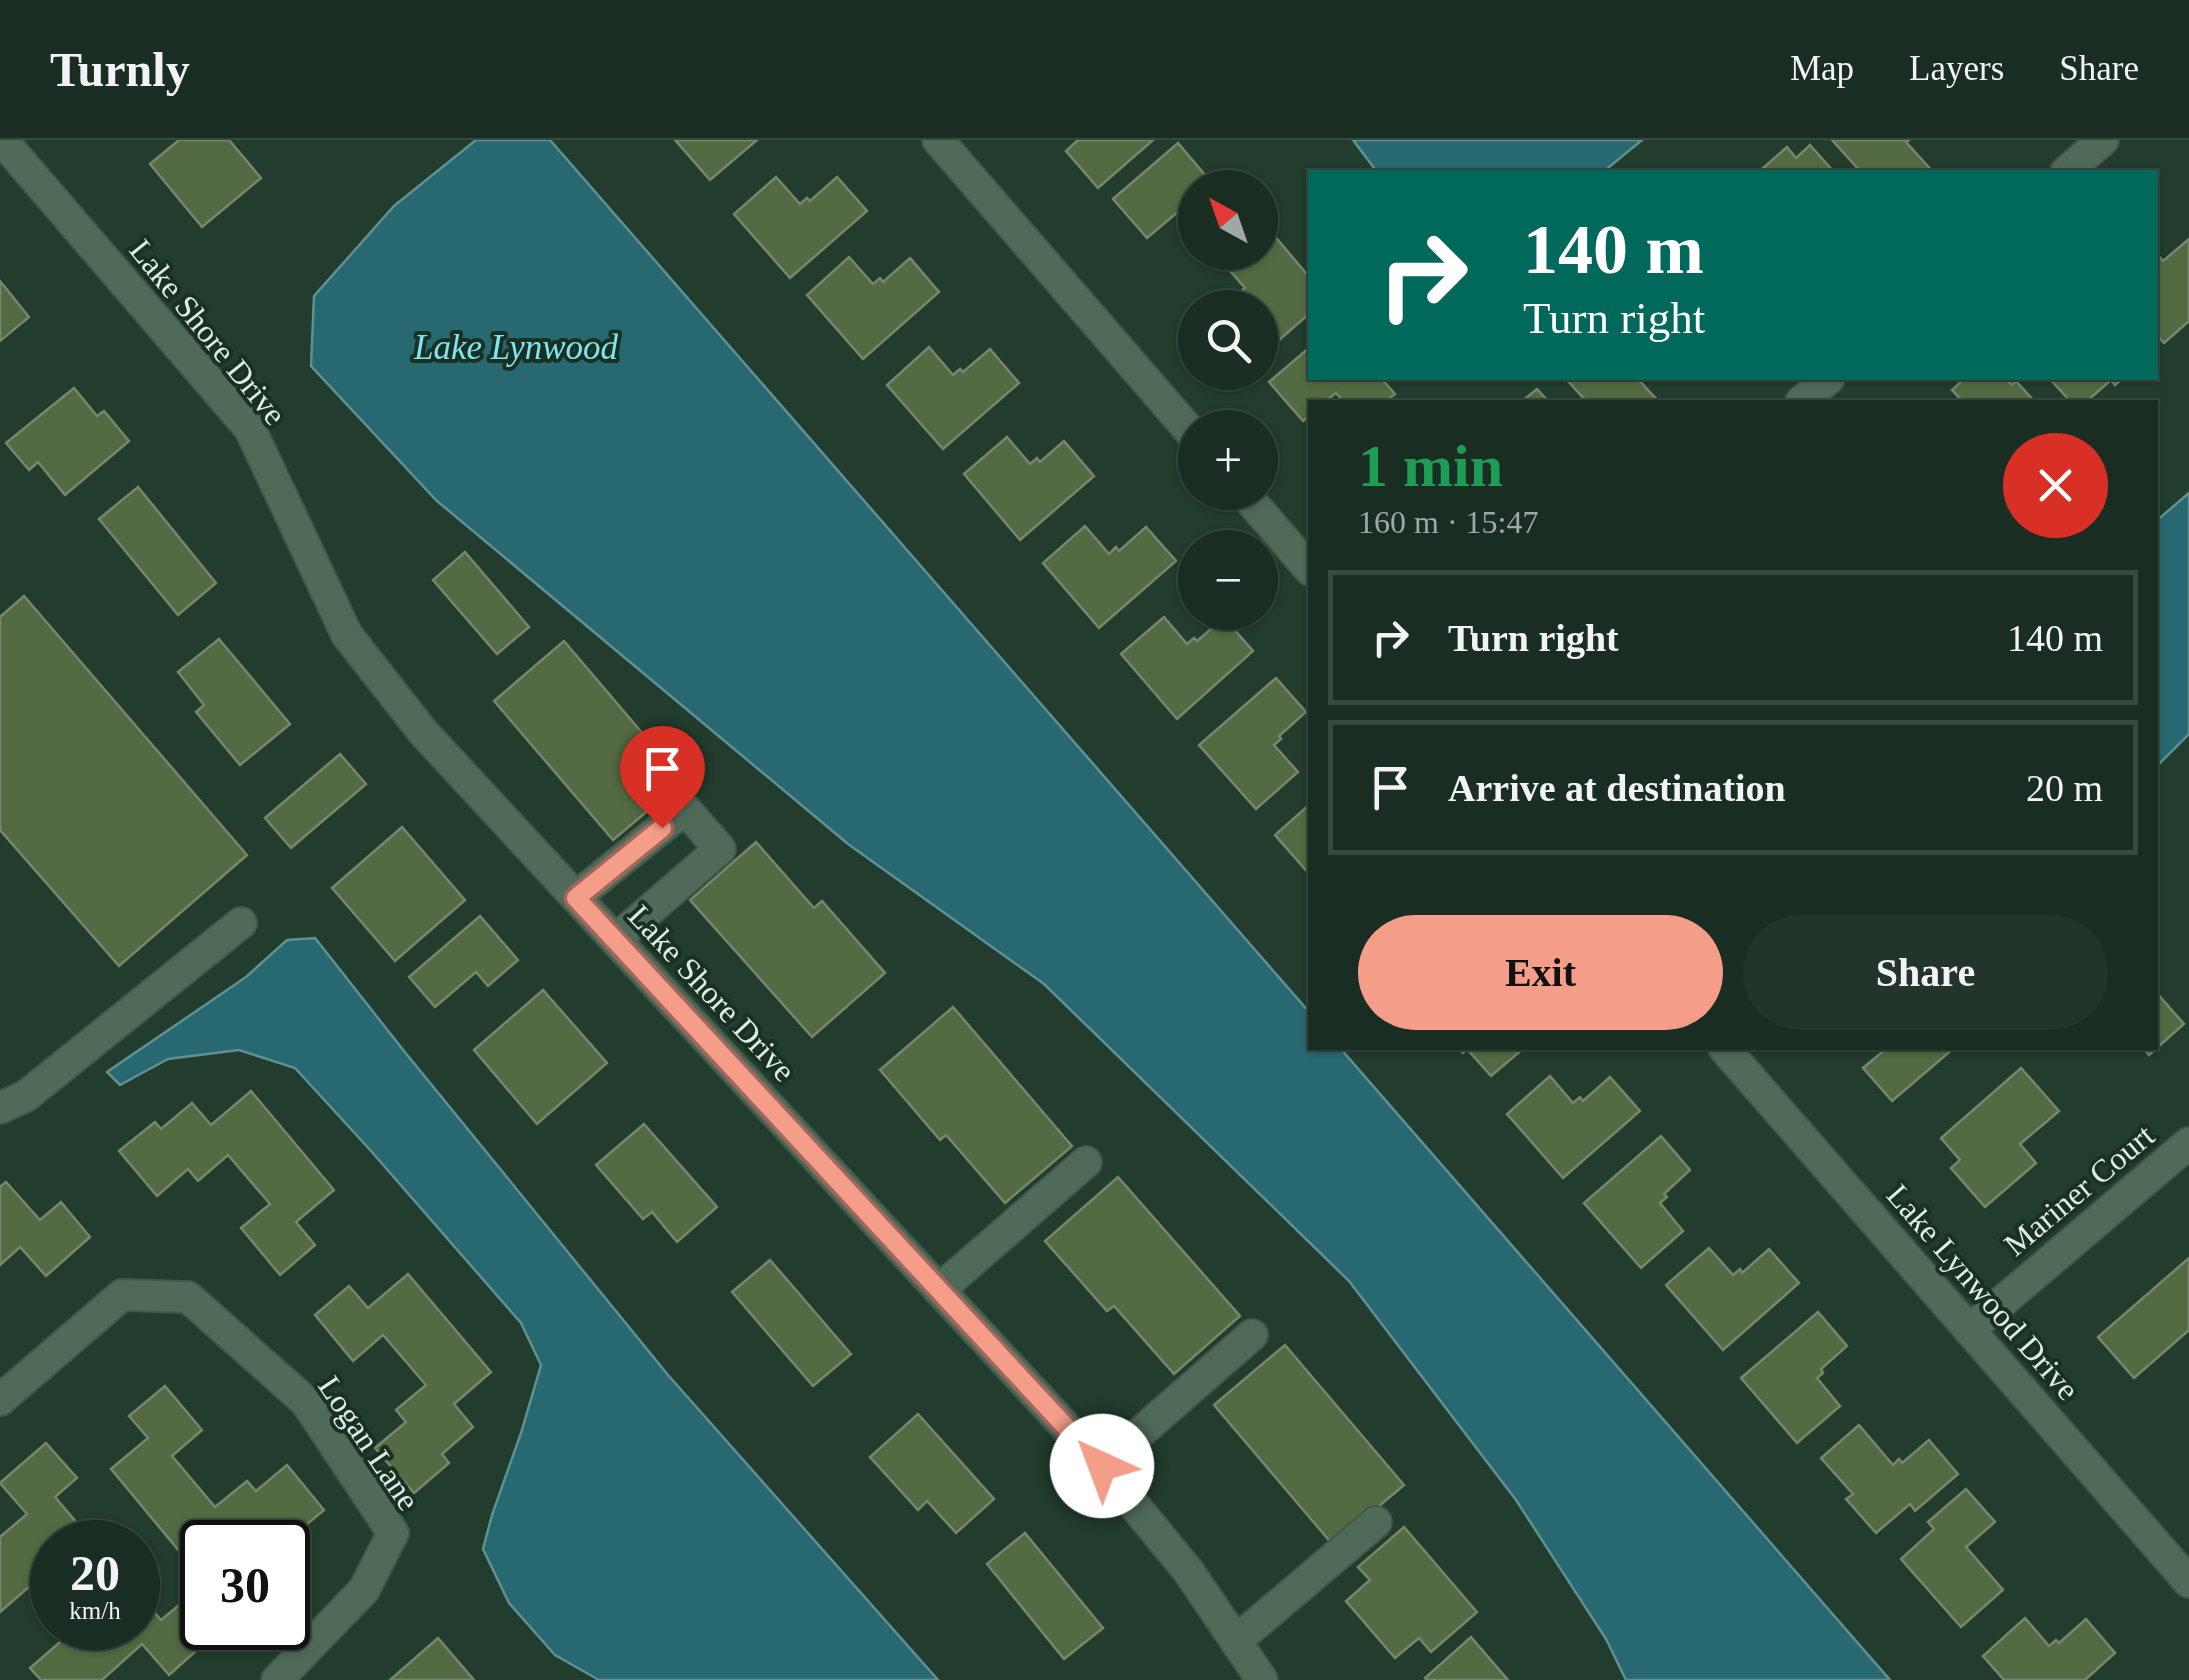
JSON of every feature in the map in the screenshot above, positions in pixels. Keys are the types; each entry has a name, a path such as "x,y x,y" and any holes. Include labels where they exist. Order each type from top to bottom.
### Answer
{"street":[{"path":"938,140 1178,417"},
{"path":"2068,170 2103,140"},
{"name":"Lake Shore Drive","path":"20,146 250,429 347,635 423,732 1102,1466 1189,1572 1262,1680"},
{"path":"1802,400 1828,380"},
{"path":"1258,510 1308,568"},
{"path":"576,898 685,809 720,849 616,940"},
{"path":"0,1108 26,1096 241,923"},
{"name":"Lake Lynwood Drive","path":"1726,1050 2189,1582"},
{"name":"Mariner Court","path":"1969,1330 2189,1143"},
{"path":"940,1290 1086,1162"},
{"name":"Logan Lane","path":"0,1400 122,1295 188,1297 306,1402 393,1533 364,1590 277,1680"},
{"path":"1102,1466 1252,1336"},
{"path":"1236,1641 1376,1522"}],"water":[{"name":"Lake Lynwood","path":"476,140 550,140 1308,1011 1308,1050 1342,1050 1890,1680 1626,1680 1606,1639 1516,1500 1349,1281 1044,984 848,844 437,501 311,366 314,296 394,206"},
{"path":"1353,140 1642,140 1605,170 1376,170"},
{"path":"2189,493 2189,734 2158,765 2158,519"},
{"path":"315,938 668,1375 938,1680 599,1680 555,1655 509,1603 483,1549 541,1365 521,1323 295,1068 239,1050 168,1059 120,1085 107,1072 246,977 287,940"}],"building":[{"path":"179,140 229,140 261,178 202,227 150,164"},
{"path":"675,140 757,140 710,180"},
{"path":"1078,140 1153,140 1098,188 1066,151"},
{"path":"1832,140 1909,140 1906,142 1931,170 1859,170"},
{"path":"1178,143 1201,170 1178,170 1178,212 1147,238 1113,199"},
{"path":"1810,145 1832,170 1763,168 1787,147 1796,158"},
{"path":"776,177 800,204 807,198 810,201 837,177 867,211 790,278 734,214"},
{"path":"2189,239 2189,321 2164,343 2158,336 2158,255 2163,261"},
{"path":"1278,240 1308,276 1308,315 1278,341 1278,290 1243,290 1245,288 1229,270 1278,270"},
{"path":"849,257 873,284 880,278 883,282 910,258 939,292 863,359 807,295"},
{"path":"0,281 29,317 0,341"},
{"path":"929,347 953,375 960,369 963,372 990,349 1019,383 943,449 887,385"},
{"path":"1308,349 1308,380 1383,380 1395,394 1388,400 1342,400 1336,393 1327,400 1308,400 1308,417 1303,421 1276,390 1278,374"},
{"path":"1567,380 1639,380 1657,400 1585,400"},
{"path":"1963,380 2007,380 2012,385 2016,381 2033,400 1961,400 1952,390"},
{"path":"2051,380 2111,380 2088,400 2069,400"},
{"path":"74,388 97,416 104,411 129,441 65,495 38,462 29,470 6,443"},
{"path":"1537,389 1547,400 1523,400"},
{"path":"1007,437 1030,464 1037,458 1040,462 1064,441 1094,476 1020,540 964,474"},
{"path":"138,487 216,583 178,615 99,519"},
{"path":"1085,526 1109,554 1116,547 1119,551 1146,527 1176,561 1099,628 1043,563"},
{"path":"465,552 529,627 497,654 433,580"},
{"path":"24,596 247,855 119,966 0,830 0,617"},
{"path":"1164,617 1187,644 1210,630 1235,630 1253,651 1177,719 1121,654"},
{"path":"219,639 290,724 240,765 196,712 204,705 178,672"},
{"path":"564,641 683,781 613,840 494,701"},
{"path":"1276,678 1306,712 1274,745 1298,772 1256,809 1199,745"},
{"path":"340,754 366,784 291,848 265,818"},
{"path":"1308,806 1308,873 1275,835"},
{"path":"402,827 465,900 395,961 332,888"},
{"path":"756,842 814,908 822,901 885,973 812,1037 690,900"},
{"path":"480,916 518,960 488,986 476,972 435,1007 409,977"},
{"path":"543,990 607,1063 537,1124 474,1050"},
{"path":"2158,994 2184,1024 2158,1047"},
{"path":"953,1007 1072,1146 1005,1203 946,1135 940,1140 880,1070"},
{"path":"1468,1050 1522,1050 1491,1076"},
{"path":"1885,1050 1952,1050 1892,1101 1863,1068"},
{"path":"2021,1068 2059,1111 2020,1144 2036,1163 1985,1207 1951,1168 1960,1160 1941,1138"},
{"path":"1550,1076 1573,1103 1580,1097 1583,1101 1610,1077 1640,1111 1563,1178 1507,1114"},
{"path":"251,1091 334,1190 296,1222 315,1245 280,1275 241,1228 270,1204 228,1155 198,1181 188,1169 157,1196 119,1151 155,1122 161,1129 192,1103 211,1125"},
{"path":"644,1124 717,1207 677,1242 652,1212 643,1219 596,1165"},
{"path":"1661,1136 1690,1170 1664,1194 1667,1197 1660,1203 1683,1231 1641,1268 1584,1203"},
{"path":"1118,1177 1240,1316 1174,1374 1114,1306 1107,1311 1045,1241"},
{"path":"6,1182 40,1220 61,1202 90,1237 46,1276 20,1247 0,1265 0,1187"},
{"path":"1709,1248 1733,1275 1740,1269 1742,1273 1769,1249 1799,1283 1723,1350 1666,1285"},
{"path":"2189,1258 2189,1330 2134,1378 2098,1337"},
{"path":"770,1260 851,1354 813,1386 732,1292"},
{"path":"408,1274 491,1372 454,1404 473,1427 442,1454 449,1463 414,1493 375,1448 406,1422 396,1410 426,1385 383,1335 353,1361 315,1315 349,1286 368,1308"},
{"path":"1818,1312 1847,1346 1821,1369 1823,1373 1817,1378 1840,1406 1797,1443 1741,1378"},
{"path":"1285,1345 1404,1485 1333,1545 1214,1405"},
{"path":"165,1386 202,1430 172,1456 215,1507 247,1481 256,1491 287,1465 324,1510 310,1522 180,1520 180,1552 160,1528 160,1520 153,1520 111,1469 148,1438 129,1416"},
{"path":"918,1414 994,1499 956,1533 927,1501 918,1510 870,1457"},
{"path":"1859,1425 1893,1465 1899,1459 1902,1463 1929,1440 1958,1474 1915,1511 1910,1504 1876,1533 1846,1499 1853,1494 1821,1458"},
{"path":"46,1443 77,1478 55,1497 74,1520 30,1520 30,1586 0,1612 0,1537 27,1514 0,1483"},
{"path":"1966,1489 1995,1522 1966,1547 2003,1590 1961,1627 1901,1559 1934,1529 1928,1522"},
{"path":"1404,1527 1477,1612 1431,1652 1419,1638 1395,1658 1346,1601 1370,1580 1358,1567"},
{"path":"1025,1533 1103,1628 1064,1659 987,1564"},
{"path":"180,1604 180,1650 197,1650 169,1675 147,1650 160,1650 160,1619"},
{"path":"2025,1618 2049,1646 2056,1640 2059,1643 2086,1619 2115,1653 2085,1680 2004,1680 1983,1656"},
{"path":"1471,1637 1508,1680 1425,1678"},
{"path":"438,1638 474,1680 390,1680"},
{"path":"51,1650 135,1650 102,1680 41,1680 30,1668"}],"route":[{"path":"662,828 576,898 1102,1466"}]}
